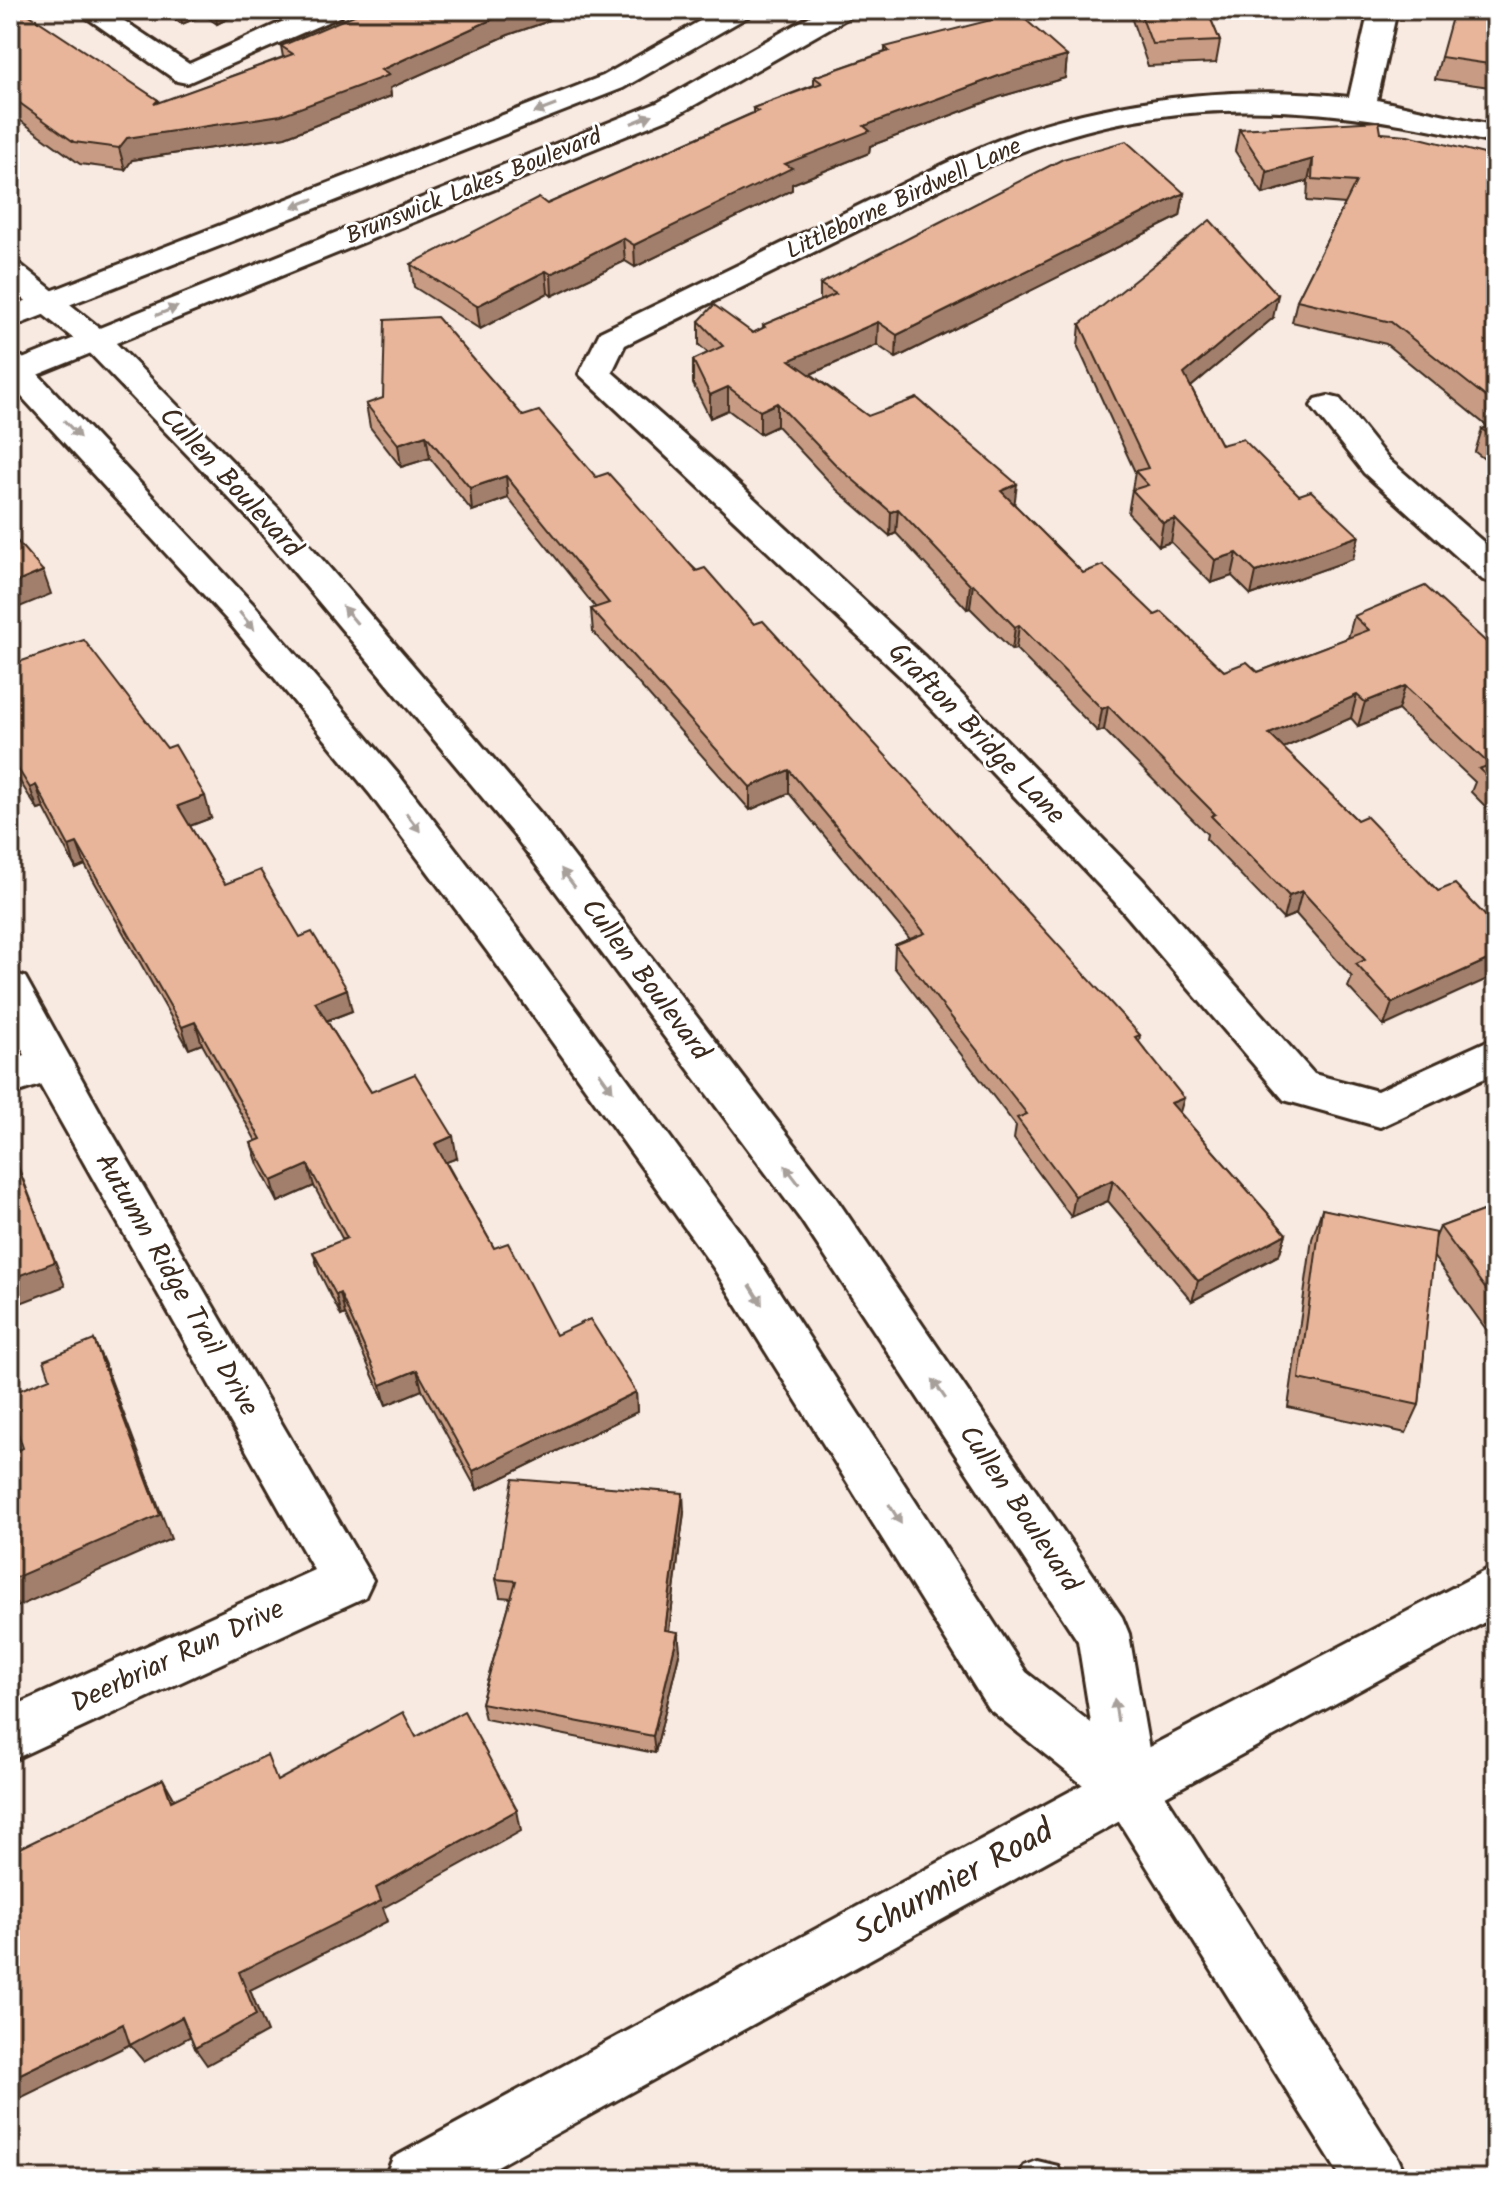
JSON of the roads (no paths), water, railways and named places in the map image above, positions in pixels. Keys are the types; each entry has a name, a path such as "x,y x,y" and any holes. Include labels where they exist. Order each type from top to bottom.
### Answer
{"street":[{"path":"90,10 187,75 331,10"},
{"name":"Brunswick Lakes Boulevard","path":"10,318 613,82 739,10"},
{"name":"Brunswick Lakes Boulevard","path":"13,371 667,109 841,10"},
{"path":"1362,105 1383,10"},
{"name":"Littleborne Birdwell Lane","path":"611,339 985,156 1075,125 1144,112 1211,106 1362,105 1496,135"},
{"name":"Cullen Boulevard","path":"10,272 95,340 265,515 527,824 817,1207 1103,1634 1128,1787"},
{"name":"Grafton Bridge Lane","path":"611,339 595,374 913,667 1128,890 1300,1088 1380,1109 1496,1054"},
{"name":"Cullen Boulevard","path":"13,371 240,612 384,784 493,928 729,1253 1007,1690 1128,1787 1377,2179"},
{"path":"1328,406 1376,466 1496,572"},
{"name":"Autumn Ridge Trail Drive","path":"10,988 31,1070 347,1580"},
{"name":"Deerbriar Run Drive","path":"10,1735 347,1580"},
{"name":"Schurmier Road","path":"414,2179 1496,1589"}],"lane":[{"path":"1037,2179 1045,2179"}]}
